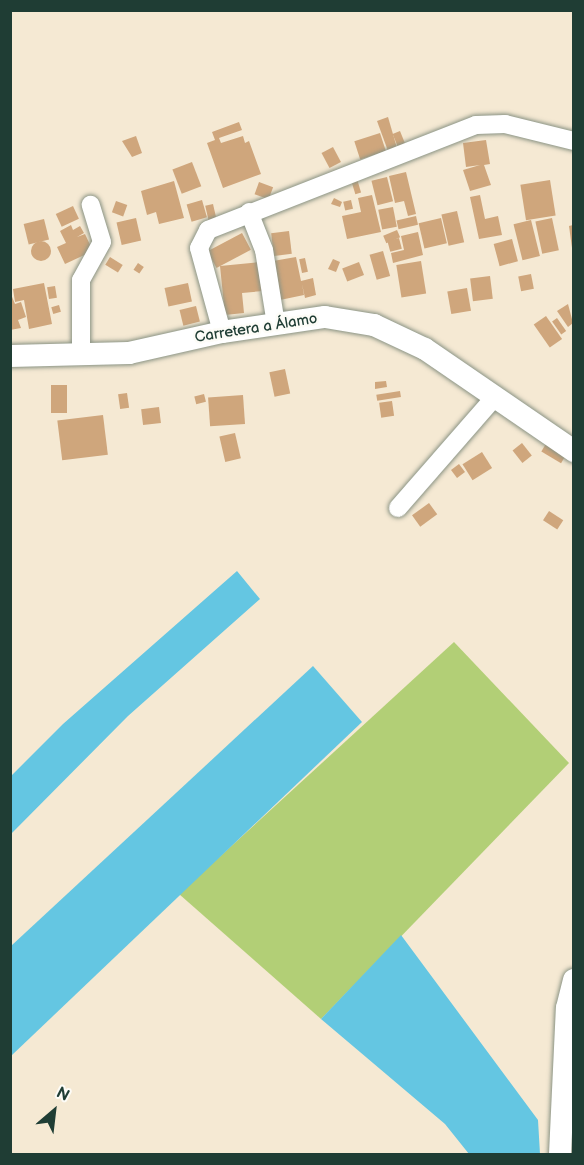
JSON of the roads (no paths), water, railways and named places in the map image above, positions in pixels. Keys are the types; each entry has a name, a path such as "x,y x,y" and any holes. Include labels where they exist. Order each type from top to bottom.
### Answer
{"main road":[{"name":"Carretera a Álamo","path":"10,356 129,353 222,332 325,316 374,325 425,349 573,451"},
{"path":"560,1155 567,1102 567,1008 573,980"}],"street":[{"path":"222,332 199,248 208,230 249,212 476,125 505,124 573,141"},
{"path":"81,354 81,280 102,243 91,205"},
{"path":"249,212 264,250 276,324"},
{"path":"398,508 494,398"}],"water":[{"path":"237,571 260,599 128,716 11,834 11,776 63,724"},
{"path":"313,666 362,722 11,1056 11,946"},
{"path":"401,935 538,1120 540,1154 469,1154 445,1124 321,1019"}]}
